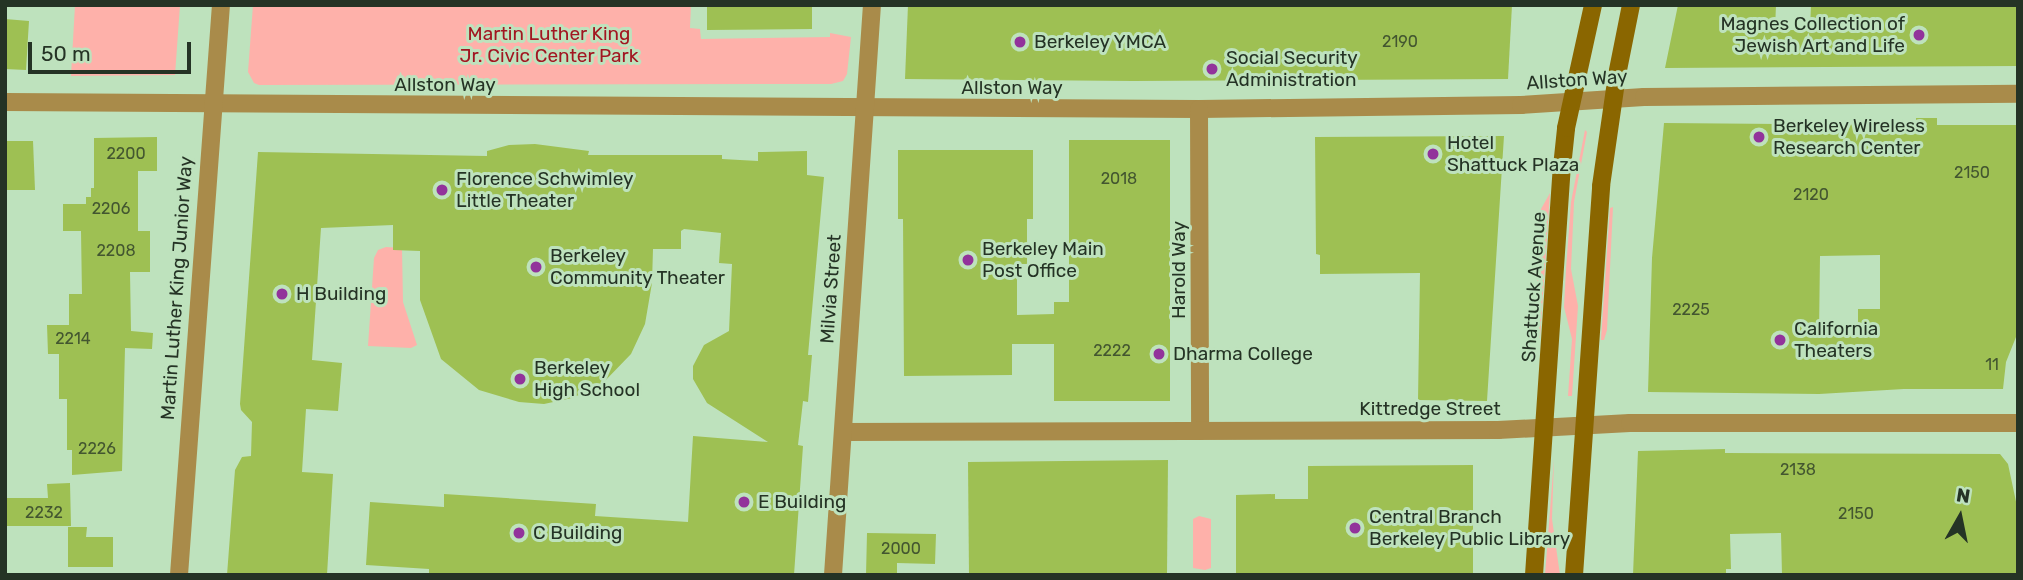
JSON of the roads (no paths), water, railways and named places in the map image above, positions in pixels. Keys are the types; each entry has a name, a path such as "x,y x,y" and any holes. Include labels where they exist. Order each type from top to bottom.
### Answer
{"main road":[{"name":"Shattuck Avenue","path":"1534,575 1562,167 1572,101 1592,5"},
{"path":"1574,575 1601,186 1631,5"}],"street":[{"name":"Martin Luther King Junior Way","path":"179,575 221,5"},
{"name":"Milvia Street","path":"833,575 872,5"},
{"name":"Allston Way","path":"5,102 1199,109 1521,105 1614,99 2018,94"},
{"name":"Harold Way","path":"1199,109 1200,431"},
{"name":"Kittredge Street","path":"843,432 2018,423"}],"place":[{"name":"Magnes Collection of Jewish Art and Life","path":"1919,35"},
{"name":"Berkeley YMCA","path":"1020,42"},
{"name":"Social Security Administration","path":"1212,69"},
{"name":"Berkeley Wireless Research Center","path":"1759,137"},
{"name":"Hotel Shattuck Plaza","path":"1433,154"},
{"name":"Florence Schwimley Little Theater","path":"442,190"},
{"name":"Berkeley Main Post Office","path":"968,260"},
{"name":"Berkeley Community Theater","path":"536,267"},
{"name":"H Building","path":"282,294"},
{"name":"California Theaters","path":"1780,340"},
{"name":"Dharma College","path":"1159,354"},
{"name":"Berkeley High School","path":"520,379"},
{"name":"E Building","path":"744,502"},
{"name":"Central Branch Berkeley Public Library","path":"1355,528"},
{"name":"C Building","path":"519,533"}],"park label":[{"name":"Martin Luther King Jr. Civic Center Park","path":"549,45"}]}
